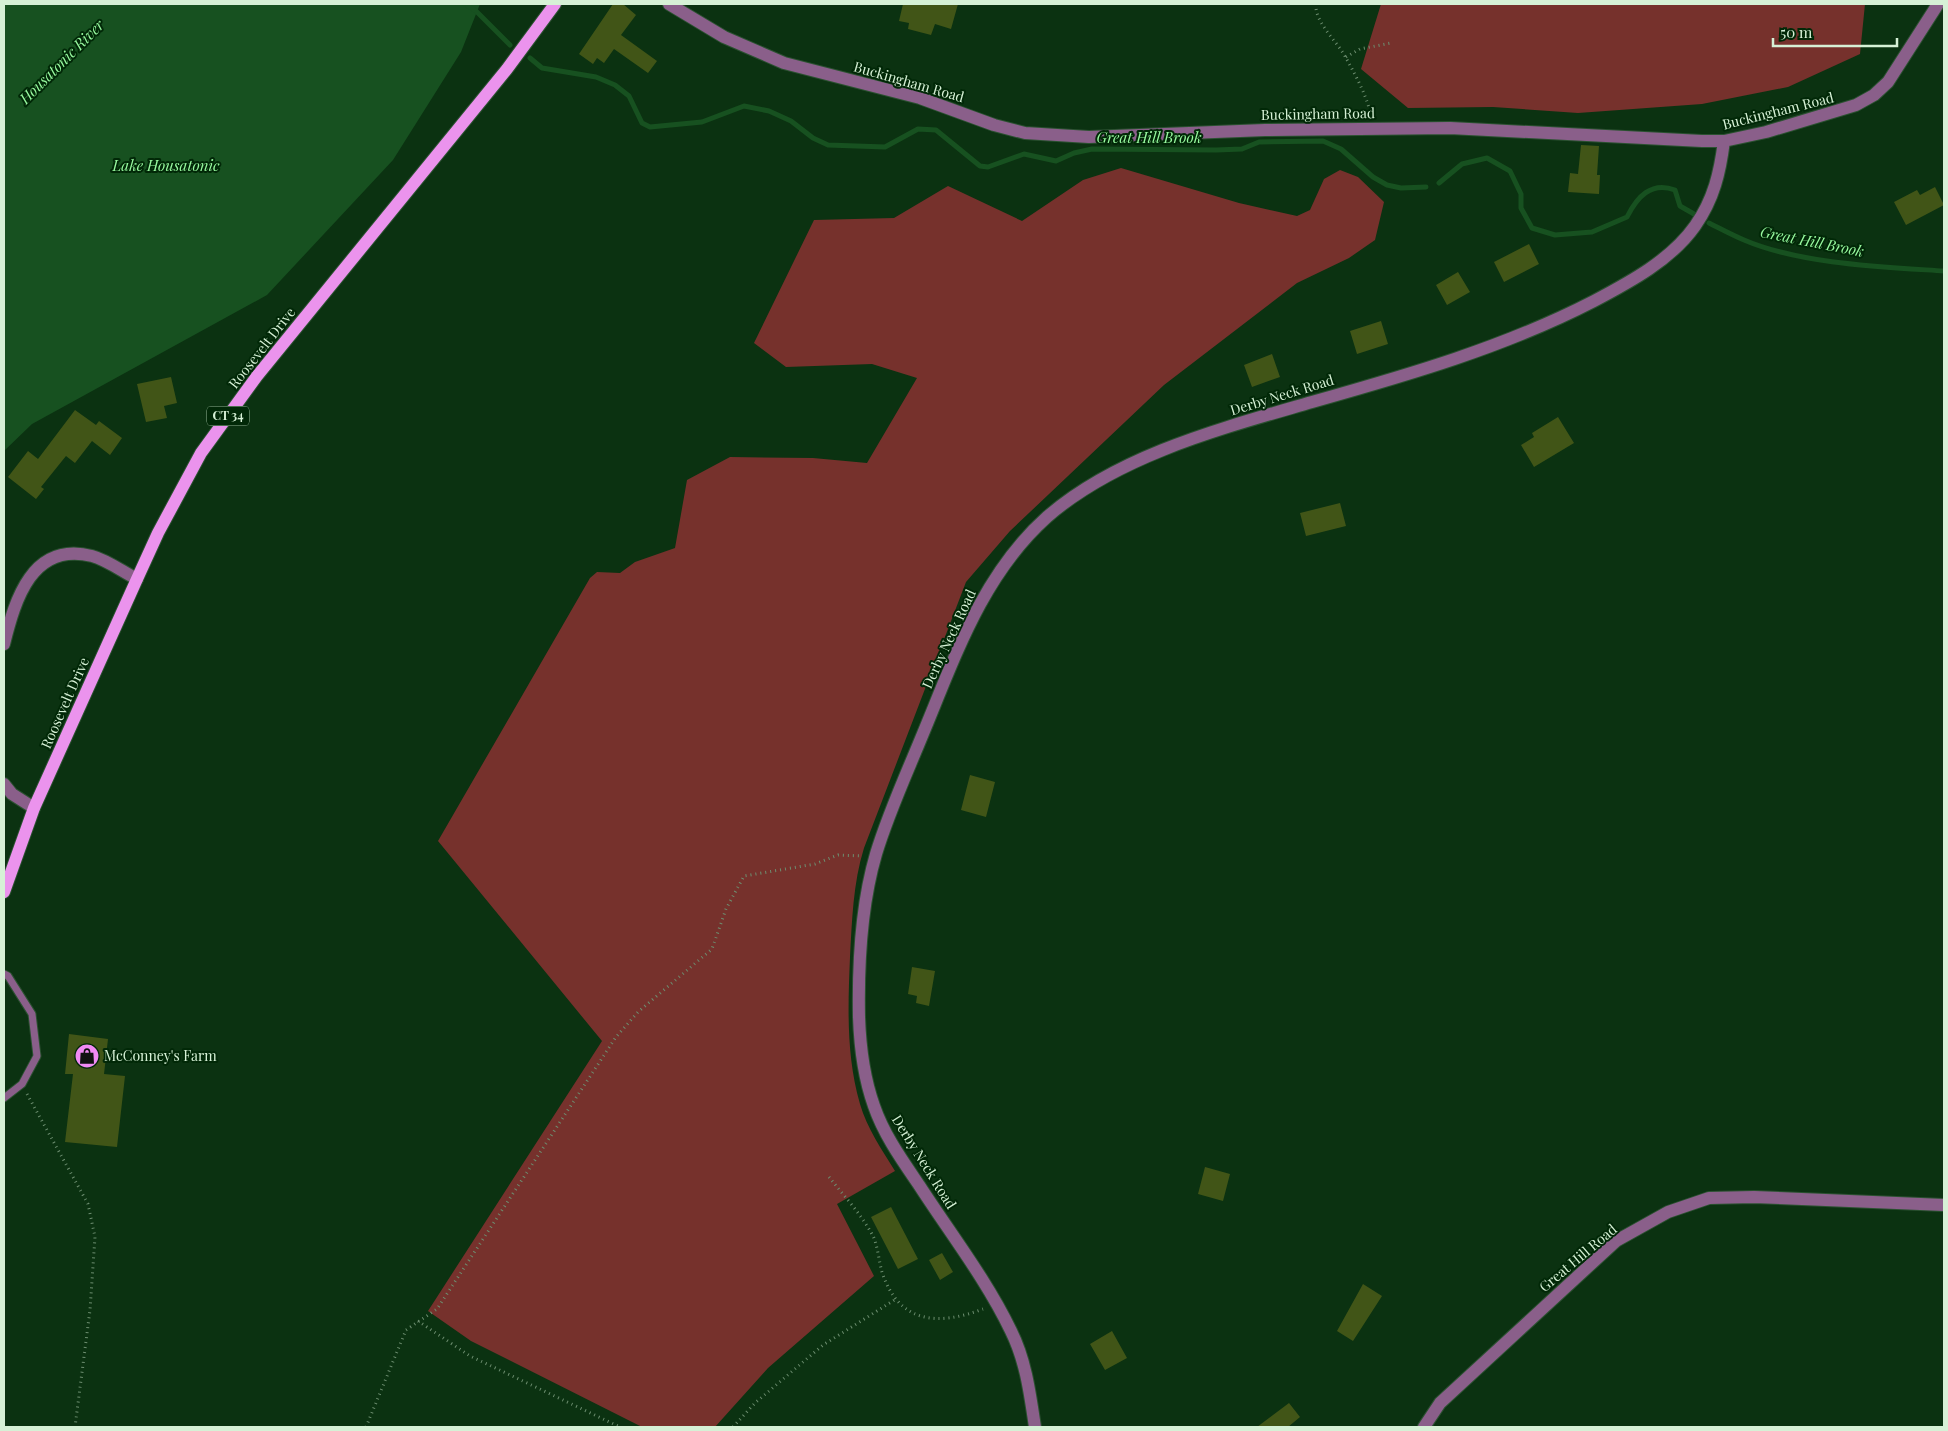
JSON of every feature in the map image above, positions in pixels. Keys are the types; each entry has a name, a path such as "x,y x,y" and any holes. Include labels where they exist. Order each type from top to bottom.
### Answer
{"main road":[{"name":"Roosevelt Drive","path":"4,892 34,808 158,533 201,453 251,384 507,69 555,4"}],"street":[{"name":"Buckingham Road","path":"669,4 685,8 724,37 784,63 920,98 994,125 1025,133 1054,136 1118,136 1265,130 1450,128 1724,141 1834,113 1856,106 1874,95 1888,82 1938,4"},
{"name":"Derby Neck Road","path":"1035,1427 1022,1358 1013,1334 996,1302 889,1138 875,1109 867,1083 859,1015 864,926 875,859 905,779 978,604 1003,566 1044,520 1082,490 1106,476 1170,448 1225,428 1456,359 1547,324 1608,293 1663,258 1695,225 1719,180 1724,141"},
{"path":"4,644 14,606 28,579 49,558 75,554 93,556 137,579"},
{"path":"4,784 12,794 34,808"},
{"name":"Great Hill Road","path":"1424,1427 1440,1403 1609,1247 1668,1212 1709,1198 1754,1197 1944,1205"}],"lane":[{"path":"4,974 8,976 32,1014 37,1056 22,1084 4,1098"}],"path":[{"path":"1316,4 1318,18 1346,57 1369,105 1373,128"},
{"path":"1346,57 1360,49 1391,44"},
{"path":"366,1427 396,1360 400,1342 406,1330 437,1309 616,1037 638,1012 712,949 726,909 744,876 815,864 838,855 859,855 875,859"},
{"path":"22,1084 88,1204 95,1237 90,1310 75,1427"},
{"path":"829,1177 858,1213 874,1239 882,1272 896,1299 911,1313 926,1319 945,1319 967,1314 996,1302"},
{"path":"733,1427 755,1403 823,1344 896,1299"},
{"path":"418,1321 470,1356 620,1427"}],"shaded area":[{"path":"1381,4 1865,4 1860,54 1788,87 1702,104 1578,113 1493,107 1408,108 1361,69"},
{"path":"1121,168 1239,203 1297,216 1310,210 1324,179 1340,170 1358,177 1384,202 1375,240 1349,258 1297,283 1164,385 1010,531 966,582 864,848 855,888 851,930 849,994 849,1031 852,1067 855,1086 863,1113 875,1139 895,1171 837,1204 874,1276 768,1368 715,1427 642,1427 471,1341 428,1311 602,1041 438,841 590,578 597,572 620,573 635,562 675,548 687,480 730,457 813,458 867,463 917,378 872,364 786,367 754,343 814,220 894,218 948,186 1022,221 1083,180"}],"water":[{"name":"Lake Housatonic","path":"4,4 480,4 461,52 393,160 267,295 32,424 4,451"}],"building":[{"path":"613,4 623,4 636,15 621,35 657,61 648,73 614,49 604,63 597,58 593,64 579,54"},
{"path":"903,4 958,4 951,29 935,24 931,35 908,29 909,23 899,21"},
{"path":"1581,145 1599,146 1597,175 1600,175 1599,194 1568,192 1570,173 1578,174"},
{"path":"1935,187 1944,205 1906,225 1894,202 1917,190 1920,195"},
{"path":"1529,244 1539,264 1504,282 1494,262"},
{"path":"1458,272 1470,292 1447,305 1436,285"},
{"path":"1381,321 1388,344 1357,354 1350,331"},
{"path":"1272,354 1280,377 1252,387 1244,365"},
{"path":"171,377 177,403 164,406 167,418 146,422 137,384"},
{"path":"75,410 96,425 99,421 122,438 110,455 92,441 75,463 66,456 41,487 44,489 36,499 8,477 28,451 38,459"},
{"path":"1558,417 1574,443 1534,467 1521,445 1534,437 1532,433"},
{"path":"1340,503 1346,526 1306,536 1300,513"},
{"path":"970,775 995,782 986,817 961,810"},
{"path":"912,967 935,971 929,1006 916,1003 917,996 908,994"},
{"path":"69,1034 108,1039 104,1074 125,1076 117,1147 65,1142 73,1074 65,1074"},
{"path":"1205,1167 1230,1174 1223,1201 1198,1194"},
{"path":"891,1207 918,1259 898,1269 871,1217"},
{"path":"942,1253 953,1272 940,1280 929,1260"},
{"path":"1363,1284 1382,1296 1353,1341 1337,1331"},
{"path":"1112,1331 1127,1358 1105,1370 1090,1344"},
{"path":"1289,1403 1300,1417 1288,1427 1257,1427"}],"waterway":[{"name":"Great Hill Brook","path":"465,4 476,11 510,45"},
{"name":"Great Hill Brook","path":"530,58 542,68 596,77 615,85 629,96 642,123 650,127 702,122 744,106 769,111 791,121 813,138 828,145 885,147 918,129 936,130 980,166 988,167 1024,154 1056,161 1074,153 1092,149 1216,150 1242,149 1259,142 1323,141 1341,149 1373,177 1387,185 1401,188 1426,187"},
{"name":"Great Hill Brook","path":"1439,183 1462,164 1487,158 1510,171 1521,194 1521,208 1532,228 1555,235 1592,232 1627,217 1640,197 1652,189 1666,188 1675,190 1680,206 1694,214"},
{"name":"Great Hill Brook","path":"1709,223 1744,240 1790,254 1842,263 1944,271"}],"place":[{"name":"McConney's Farm","path":"87,1056"}],"water label":[{"name":"Housatonic River","path":"62,62"}]}
